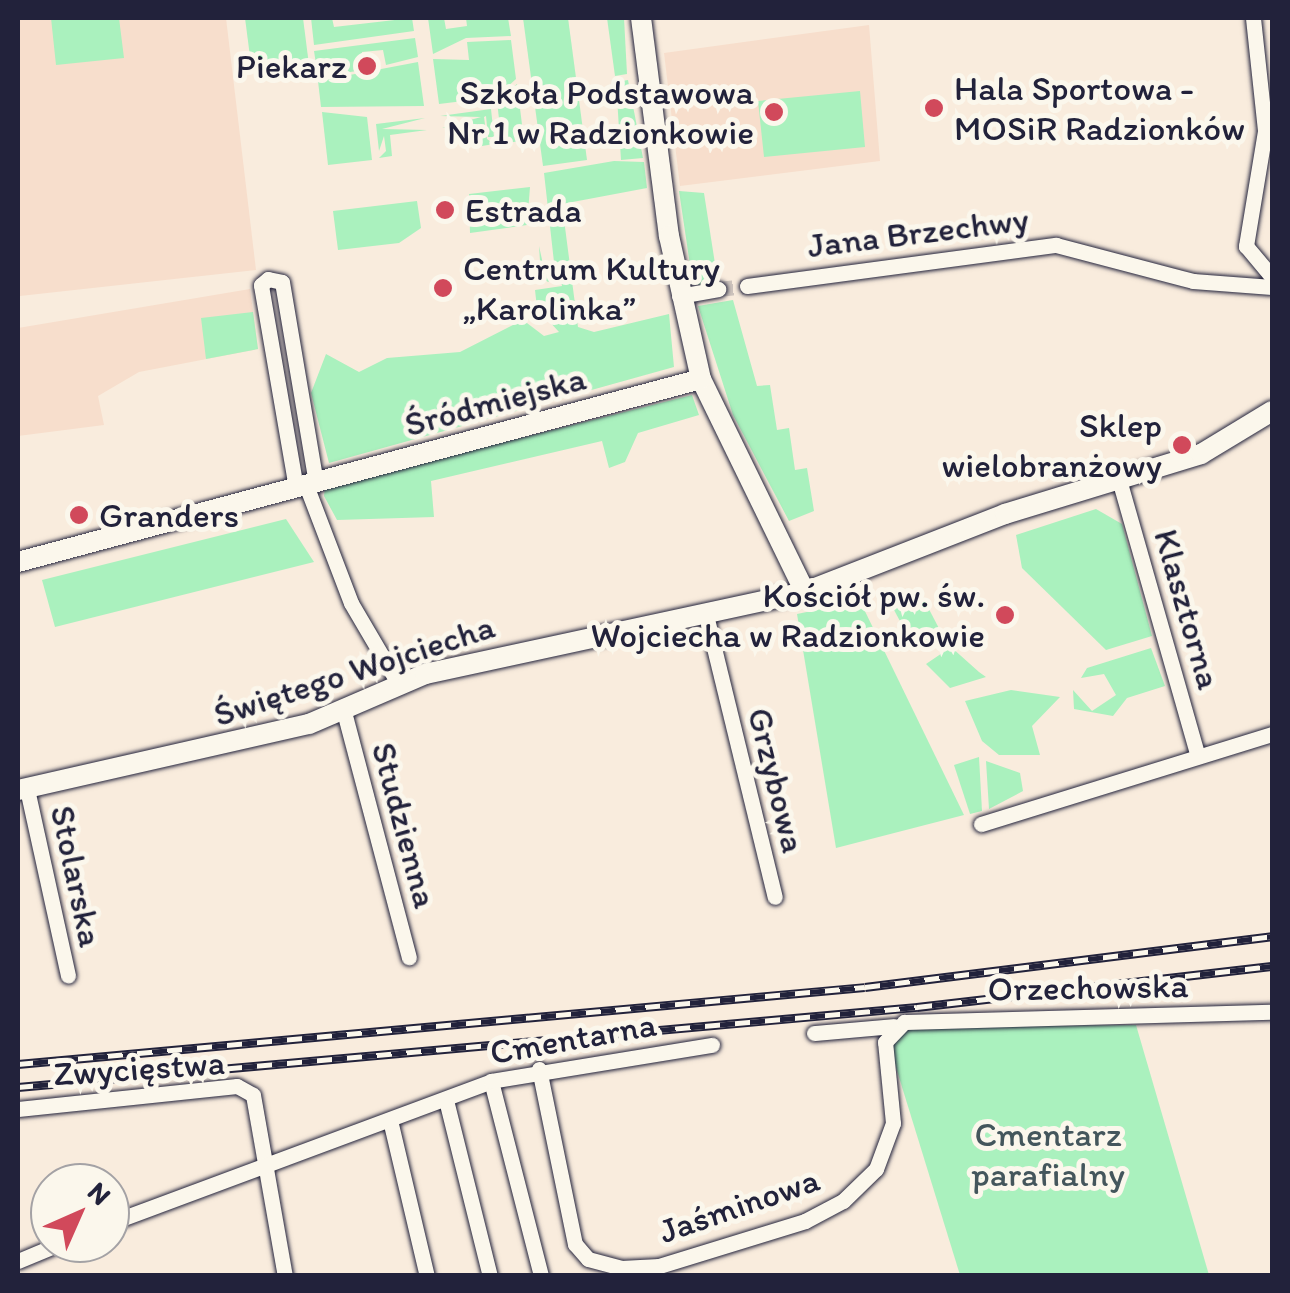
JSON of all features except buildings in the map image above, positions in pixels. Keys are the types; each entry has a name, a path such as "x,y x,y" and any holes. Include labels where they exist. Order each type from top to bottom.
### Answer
{"street":[{"path":"640,18 679,296 701,380 805,592"},
{"path":"1253,18 1264,131 1246,246 1272,277"},
{"name":"Jana Brzechwy","path":"747,286 1056,245 1193,280 1272,288"},
{"path":"306,485 282,282 268,278 261,286 306,485 351,603 398,683"},
{"path":"679,296 718,289"},
{"name":"Śródmiejska","path":"18,562 701,380"},
{"name":"Świętego Wojciecha","path":"22,789 180,759 342,708 398,683 707,618 805,592 1005,514 1120,483 1202,454 1272,411"},
{"name":"Klasztorna","path":"1120,483 1197,753"},
{"name":"Grzybowa","path":"707,618 774,897"},
{"name":"Studzienna","path":"342,708 409,957"},
{"path":"981,824 1197,753 1272,734"},
{"name":"Stolarska","path":"22,789 68,976"},
{"name":"Orzechowska","path":"814,1033 899,1024 1272,1012"},
{"name":"Jaśminowa","path":"539,1068 575,1244 604,1263 659,1266 804,1220 844,1201 876,1169 894,1124 885,1042 899,1024"},
{"name":"Cmentarna","path":"130,1216 491,1081 539,1068 712,1045"},
{"path":"491,1081 540,1276"},
{"name":"Zwycięstwa","path":"18,1110 237,1086 259,1108 268,1164"},
{"path":"446,1100 490,1276"},
{"path":"390,1120 427,1276"},
{"path":"268,1164 285,1276"}],"shaded area":[{"path":"18,18 226,18 256,270 20,296"},
{"name":"Szkoła Podstawowa Nr 1 w Radzionkowie","path":"869,25 880,161 680,186 664,53"},
{"path":"250,289 258,349 139,372 98,396 104,425 18,436 18,328"}],"green space":[{"path":"51,18 119,18 124,58 56,65"},
{"path":"245,18 303,18 309,65 252,72"},
{"path":"311,18 332,18 334,27 412,18 414,31 314,45"},
{"path":"428,18 444,18 446,29 467,26 466,18 508,18 511,36 466,38 433,54"},
{"path":"523,18 568,18 587,160 543,166"},
{"path":"607,18 624,18 627,74 615,76"},
{"path":"415,38 418,57 386,65 383,50 362,52 363,70 318,77 314,51"},
{"path":"511,40 516,79 496,97 439,104 433,59 469,60 467,42"},
{"path":"418,62 424,106 321,107 318,81"},
{"path":"628,80 643,158 621,160 616,82"},
{"path":"517,84 524,141 502,143 497,102"},
{"path":"860,91 865,147 764,157 758,101"},
{"path":"491,109 494,137 488,137 484,117 487,139 494,144 482,146 479,124 442,128 481,117 440,116"},
{"path":"322,112 367,117 372,160 328,165"},
{"path":"425,118 382,129 427,130 390,135 392,156 379,158 386,151 384,136 379,151 376,124"},
{"path":"614,161 644,162 647,188 562,204 578,327 594,332 669,314 674,367 329,463 311,393 326,354 359,372 387,358 460,352 523,320 544,336 559,332 537,308 535,290 562,286 560,273 548,282 541,276 539,246 543,264 554,262 544,173"},
{"path":"530,187 527,225 470,233 469,194"},
{"path":"679,191 704,193 718,283 693,285"},
{"path":"417,201 421,228 399,243 338,250 333,211"},
{"path":"733,300 757,386 770,385 777,430 789,428 795,470 807,468 814,511 789,521 733,415 698,306"},
{"path":"253,312 258,349 206,359 201,318"},
{"path":"692,395 699,415 638,433 625,462 609,468 602,441 431,481 434,517 337,520 324,496 325,487"},
{"path":"1096,509 1122,524 1152,636 1106,650 1022,568 1016,535"},
{"path":"286,519 314,562 55,627 42,580"},
{"path":"919,590 944,638 916,651 886,595"},
{"path":"860,601 964,815 836,848 797,614"},
{"path":"951,647 986,677 950,688 926,664"},
{"path":"1151,648 1165,686 1127,698 1113,716 1074,709 1073,690 1092,711 1116,695 1104,674 1081,678 1087,668"},
{"path":"1011,690 1060,697 1032,726 1040,755 999,755 982,741 965,701"},
{"path":"979,757 982,811 970,814 954,765"},
{"path":"986,761 1020,773 1023,791 989,809"},
{"name":"Cmentarz parafialny","path":"1136,1025 1209,1275 960,1275 890,1048 901,1027"}],"tunnel":[{"path":"718,289 747,286"}],"railway":[{"path":"18,1064 865,987 1272,936"},
{"path":"18,1087 917,1007 1272,966"}],"place":[{"name":"Piekarz","path":"367,66"},
{"name":"Hala Sportowa - MOSiR Radzionków","path":"934,108"},
{"name":"Szkoła Podstawowa Nr 1 w Radzionkowie","path":"774,112"},
{"name":"Estrada","path":"445,210"},
{"name":"Centrum Kultury „Karolinka”","path":"443,288"},
{"name":"Sklep wielobranżowy","path":"1182,445"},
{"name":"Granders","path":"79,515"},
{"name":"Kościół pw. św. Wojciecha w Radzionkowie","path":"1005,615"}]}
